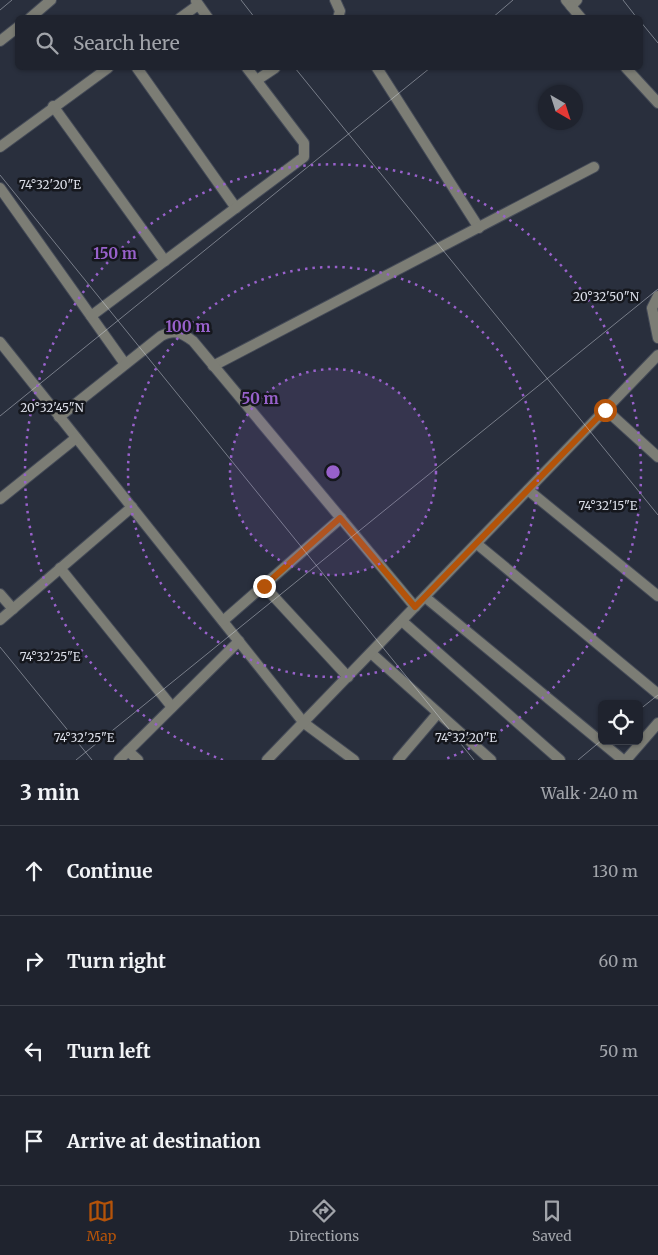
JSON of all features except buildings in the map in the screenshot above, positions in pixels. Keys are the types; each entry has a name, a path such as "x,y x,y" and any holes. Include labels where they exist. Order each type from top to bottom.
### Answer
{"street":[{"path":"34,15 51,0"},
{"path":"335,0 341,15"},
{"path":"572,2 579,15"},
{"path":"183,15 197,3 206,15"},
{"path":"0,42 15,30"},
{"path":"0,147 53,106 105,70"},
{"path":"138,70 236,208"},
{"path":"91,316 301,162 306,150 304,143 249,70"},
{"path":"257,80 272,70"},
{"path":"378,70 479,228"},
{"path":"628,70 658,103"},
{"path":"53,106 165,261"},
{"path":"213,366 594,167"},
{"path":"0,188 125,364"},
{"path":"658,296 652,308 658,338"},
{"path":"58,417 161,336 171,330 182,333 193,341 415,607"},
{"path":"0,342 58,417 304,722 354,760"},
{"path":"267,760 658,355"},
{"path":"605,410 658,457"},
{"path":"0,499 76,438"},
{"path":"528,490 658,596"},
{"path":"0,620 132,507"},
{"path":"223,621 340,518"},
{"path":"477,544 658,694"},
{"path":"60,568 172,707"},
{"path":"264,586 348,677"},
{"path":"0,594 13,609"},
{"path":"425,598 624,760 658,723"},
{"path":"402,620 560,760"},
{"path":"119,760 239,641"},
{"path":"371,653 491,760"},
{"path":"398,760 438,713"},
{"path":"128,751 138,760"}],"route":[{"path":"264,586 340,518 415,607 605,410"}]}
